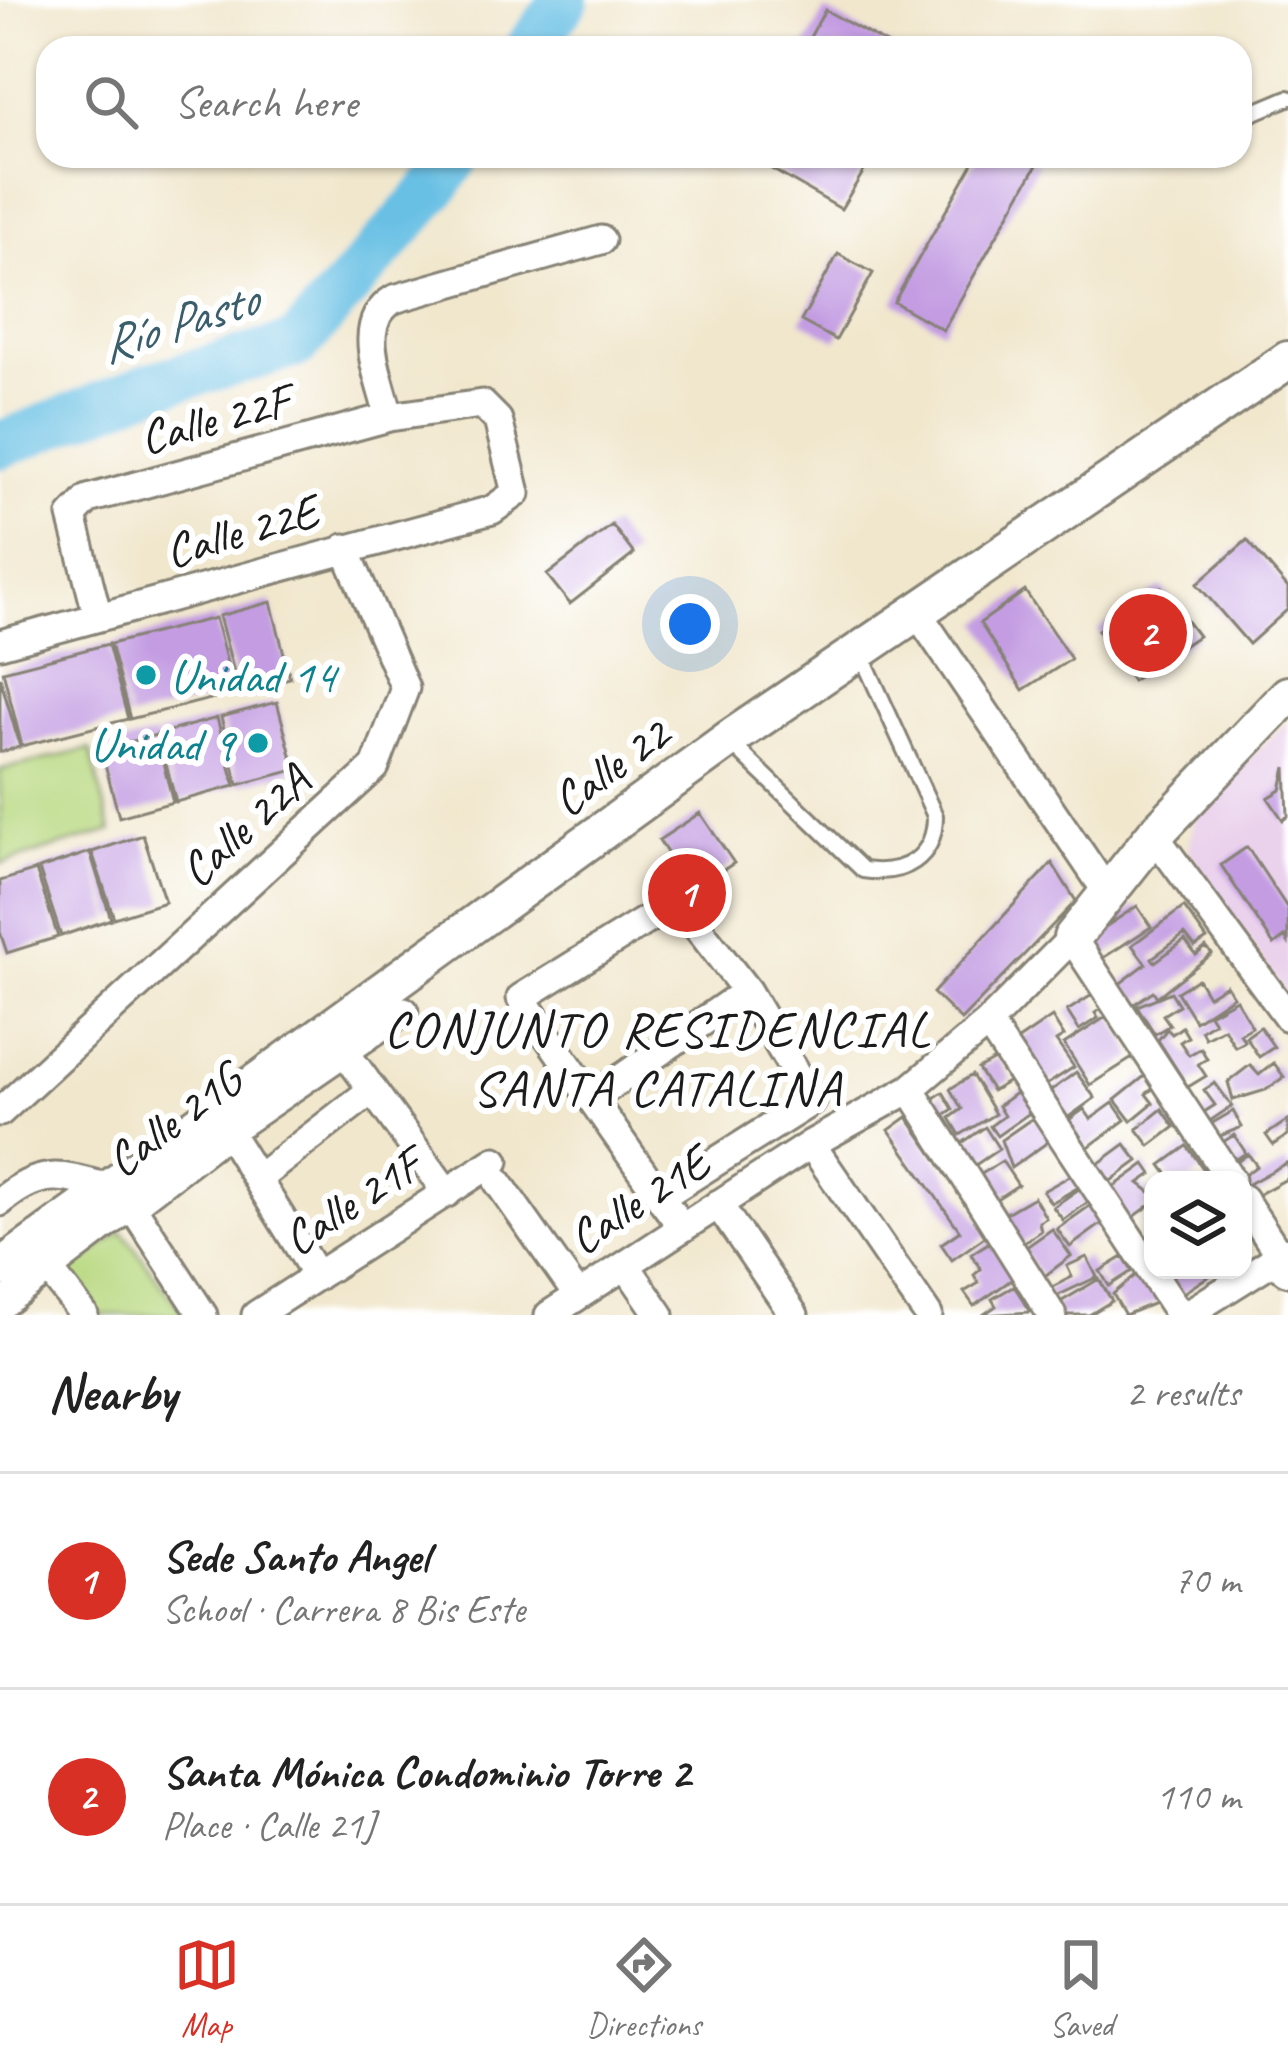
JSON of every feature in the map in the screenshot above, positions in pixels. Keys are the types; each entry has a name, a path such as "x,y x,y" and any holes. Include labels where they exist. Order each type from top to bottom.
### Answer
{"main road":[{"name":"Calle 22","path":"0,1268 123,1197 728,740 919,615 1288,360"},
{"name":"Calle 21E","path":"1072,938 1154,835 1288,695"}],"street":[{"path":"389,417 369,326 375,310 394,298 601,240"},
{"name":"Calle 22F","path":"98,616 73,516 88,499 389,417 488,406 498,420 516,494 505,503"},
{"name":"Calle 22E","path":"0,644 505,503"},
{"name":"Calle 22A","path":"0,1112 375,767 405,688 345,548"},
{"path":"919,615 1109,895"},
{"path":"1154,835 1288,1018"},
{"path":"660,1197 812,1101 747,992 677,901 521,998 593,1098 660,1197 683,1228"},
{"path":"1072,938 1225,1171"},
{"name":"Calle 21E","path":"549,1315 811,1144 910,1089 988,1023 1072,938"},
{"path":"593,1098 747,992"},
{"name":"Calle 21G","path":"0,1306 123,1197 228,1132 404,1011"},
{"path":"988,1023 1183,1315 1285,1258 1252,1212"},
{"path":"345,1052 447,1193"},
{"path":"910,1089 1052,1315"},
{"path":"257,1179 372,1090"},
{"path":"228,1132 317,1276"},
{"path":"811,1144 928,1315"},
{"name":"Calle 21F","path":"256,1315 447,1193 496,1172 578,1296"},
{"path":"0,1202 23,1183 56,1174 123,1197 203,1315"},
{"path":"718,1204 794,1315"},
{"path":"627,1267 660,1315"},
{"path":"48,1268 85,1315"}],"lane":[{"path":"1252,113 1288,98"},
{"path":"728,740 863,870 886,873 920,860 935,841 934,816 860,653"}],"shaded area":[{"path":"1288,721 1288,998 1188,850 1198,806"}],"green space":[{"path":"90,749 111,831 0,864 0,770"},
{"path":"122,1231 185,1315 95,1315 65,1274"}],"building":[{"path":"825,10 872,36 811,36"},
{"path":"770,168 866,168 841,209"},
{"path":"970,168 1035,168 943,330 894,302"},
{"path":"838,254 873,273 836,340 801,321"},
{"path":"612,525 634,554 570,604 547,575"},
{"path":"1247,540 1288,588 1288,609 1249,644 1197,584"},
{"path":"1161,587 1198,636 1132,681 1098,630"},
{"path":"1025,591 1071,659 1023,690 980,623"},
{"path":"271,602 290,678 239,691 219,616"},
{"path":"215,618 235,693 130,719 110,644"},
{"path":"108,644 128,719 22,746 3,671"},
{"path":"0,677 20,747 0,752"},
{"name":"Unidad 9","path":"277,702 295,770 238,785 221,717"},
{"path":"217,718 235,786 176,802 158,734"},
{"path":"156,735 173,802 119,817 101,749"},
{"path":"1286,767 1288,816 1283,820 1268,798 1281,790"},
{"path":"700,813 734,863 691,891 659,840"},
{"path":"143,835 165,902 114,918 92,852"},
{"path":"1247,847 1288,909 1288,942 1285,937 1274,945 1221,865"},
{"path":"90,852 111,919 61,936 39,869"},
{"path":"1052,863 1076,901 961,1020 933,993"},
{"path":"36,870 58,937 7,953 0,932 0,881"},
{"path":"1137,906 1151,927 1095,963 1081,943"},
{"path":"1184,907 1207,939 1195,947 1185,934 1152,958 1155,962 1185,940 1196,955 1206,947 1212,954 1157,997 1153,991 1133,1005 1118,985 1146,964 1132,945"},
{"path":"1198,979 1208,996 1226,985 1233,996 1195,1021 1177,992"},
{"path":"1171,992 1179,1005 1163,1015 1170,1025 1155,1034 1137,1006"},
{"path":"1092,995 1101,1009 1095,1013 1098,1018 1079,1030 1067,1011"},
{"path":"1236,999 1252,1027 1240,1034 1245,1042 1235,1047 1224,1028 1205,1038 1201,1030 1214,1022 1209,1014"},
{"path":"1112,1013 1134,1057 1090,1085 1064,1044"},
{"path":"1052,1017 1064,1036 1056,1041 1074,1067 1040,1089 1011,1045"},
{"path":"1182,1027 1188,1037 1180,1042 1189,1055 1201,1048 1207,1059 1198,1064 1206,1076 1188,1087 1158,1040 1167,1029 1172,1034"},
{"path":"1260,1027 1274,1047 1259,1057 1246,1037"},
{"path":"998,1058 1011,1080 992,1091 978,1069"},
{"path":"1274,1063 1284,1077 1266,1090 1233,1100 1228,1082 1250,1065 1259,1075"},
{"path":"1076,1072 1095,1098 1066,1119 1048,1093"},
{"path":"972,1075 995,1114 960,1135 950,1118 962,1109 950,1089"},
{"path":"1146,1075 1155,1087 1146,1094 1153,1103 1131,1121 1115,1100"},
{"path":"1215,1083 1232,1106 1207,1123 1201,1114 1215,1105 1204,1090"},
{"path":"1024,1087 1038,1107 997,1136 990,1126 1004,1116 998,1106"},
{"path":"943,1092 953,1109 937,1120 926,1103"},
{"path":"1113,1103 1125,1120 1086,1149 1066,1122 1084,1109 1091,1119"},
{"path":"1162,1109 1175,1127 1150,1146 1137,1129"},
{"path":"1233,1111 1242,1127 1210,1140 1204,1128"},
{"path":"1049,1115 1067,1150 1048,1142 1011,1168 1001,1140 1030,1120"},
{"path":"907,1117 989,1234 952,1260 941,1244 960,1231 889,1130"},
{"path":"1288,1120 1288,1135 1273,1145 1266,1135"},
{"path":"985,1127 999,1149 968,1170 959,1145"},
{"path":"1234,1135 1246,1153 1226,1165 1215,1147"},
{"path":"1125,1144 1138,1161 1104,1186 1091,1169"},
{"path":"1187,1146 1204,1170 1165,1171 1161,1165"},
{"path":"1248,1154 1257,1166 1250,1171 1230,1167"},
{"path":"1002,1161 1018,1185 995,1200 980,1175"},
{"path":"1288,1162 1288,1178 1254,1197 1252,1182"},
{"path":"1145,1164 1150,1171 1144,1171 1139,1183 1144,1187 1144,1210 1127,1222 1105,1193"},
{"path":"1077,1172 1084,1184 1051,1203 1043,1191"},
{"path":"1086,1184 1095,1197 1063,1220 1053,1207"},
{"path":"1034,1197 1046,1218 1039,1222 1041,1231 1018,1246 1001,1216"},
{"path":"1101,1198 1107,1220 1070,1247 1057,1229"},
{"path":"1052,1229 1071,1256 1042,1278 1022,1250"},
{"path":"990,1242 1014,1278 974,1306 964,1292 979,1283 974,1275 981,1269 971,1254"},
{"path":"1087,1257 1097,1277 1050,1299 1046,1290 1072,1277 1067,1266"},
{"path":"1123,1257 1132,1271 1109,1286 1100,1271"},
{"path":"1144,1268 1144,1279 1150,1279 1162,1300 1125,1315 1113,1294"},
{"path":"1099,1279 1112,1301 1089,1315 1057,1315 1052,1307"},
{"path":"1170,1279 1204,1279 1180,1295"},
{"path":"1014,1286 1031,1312 983,1315 996,1306 992,1299"}],"waterway":[{"name":"Río Pasto","path":"538,36 565,0"},
{"name":"Río Pasto","path":"0,445 150,386 297,344 449,168"}],"place":[{"name":"Santa Mónica Condominio Torre 2","path":"1148,633"},
{"name":"Unidad 14","path":"146,675"},
{"name":"Unidad 9","path":"258,743"},
{"name":"Sede Santo Angel","path":"687,893"}],"district":[{"name":"CONJUNTO RESIDENCIAL SANTA CATALINA","path":"658,1057"}]}
